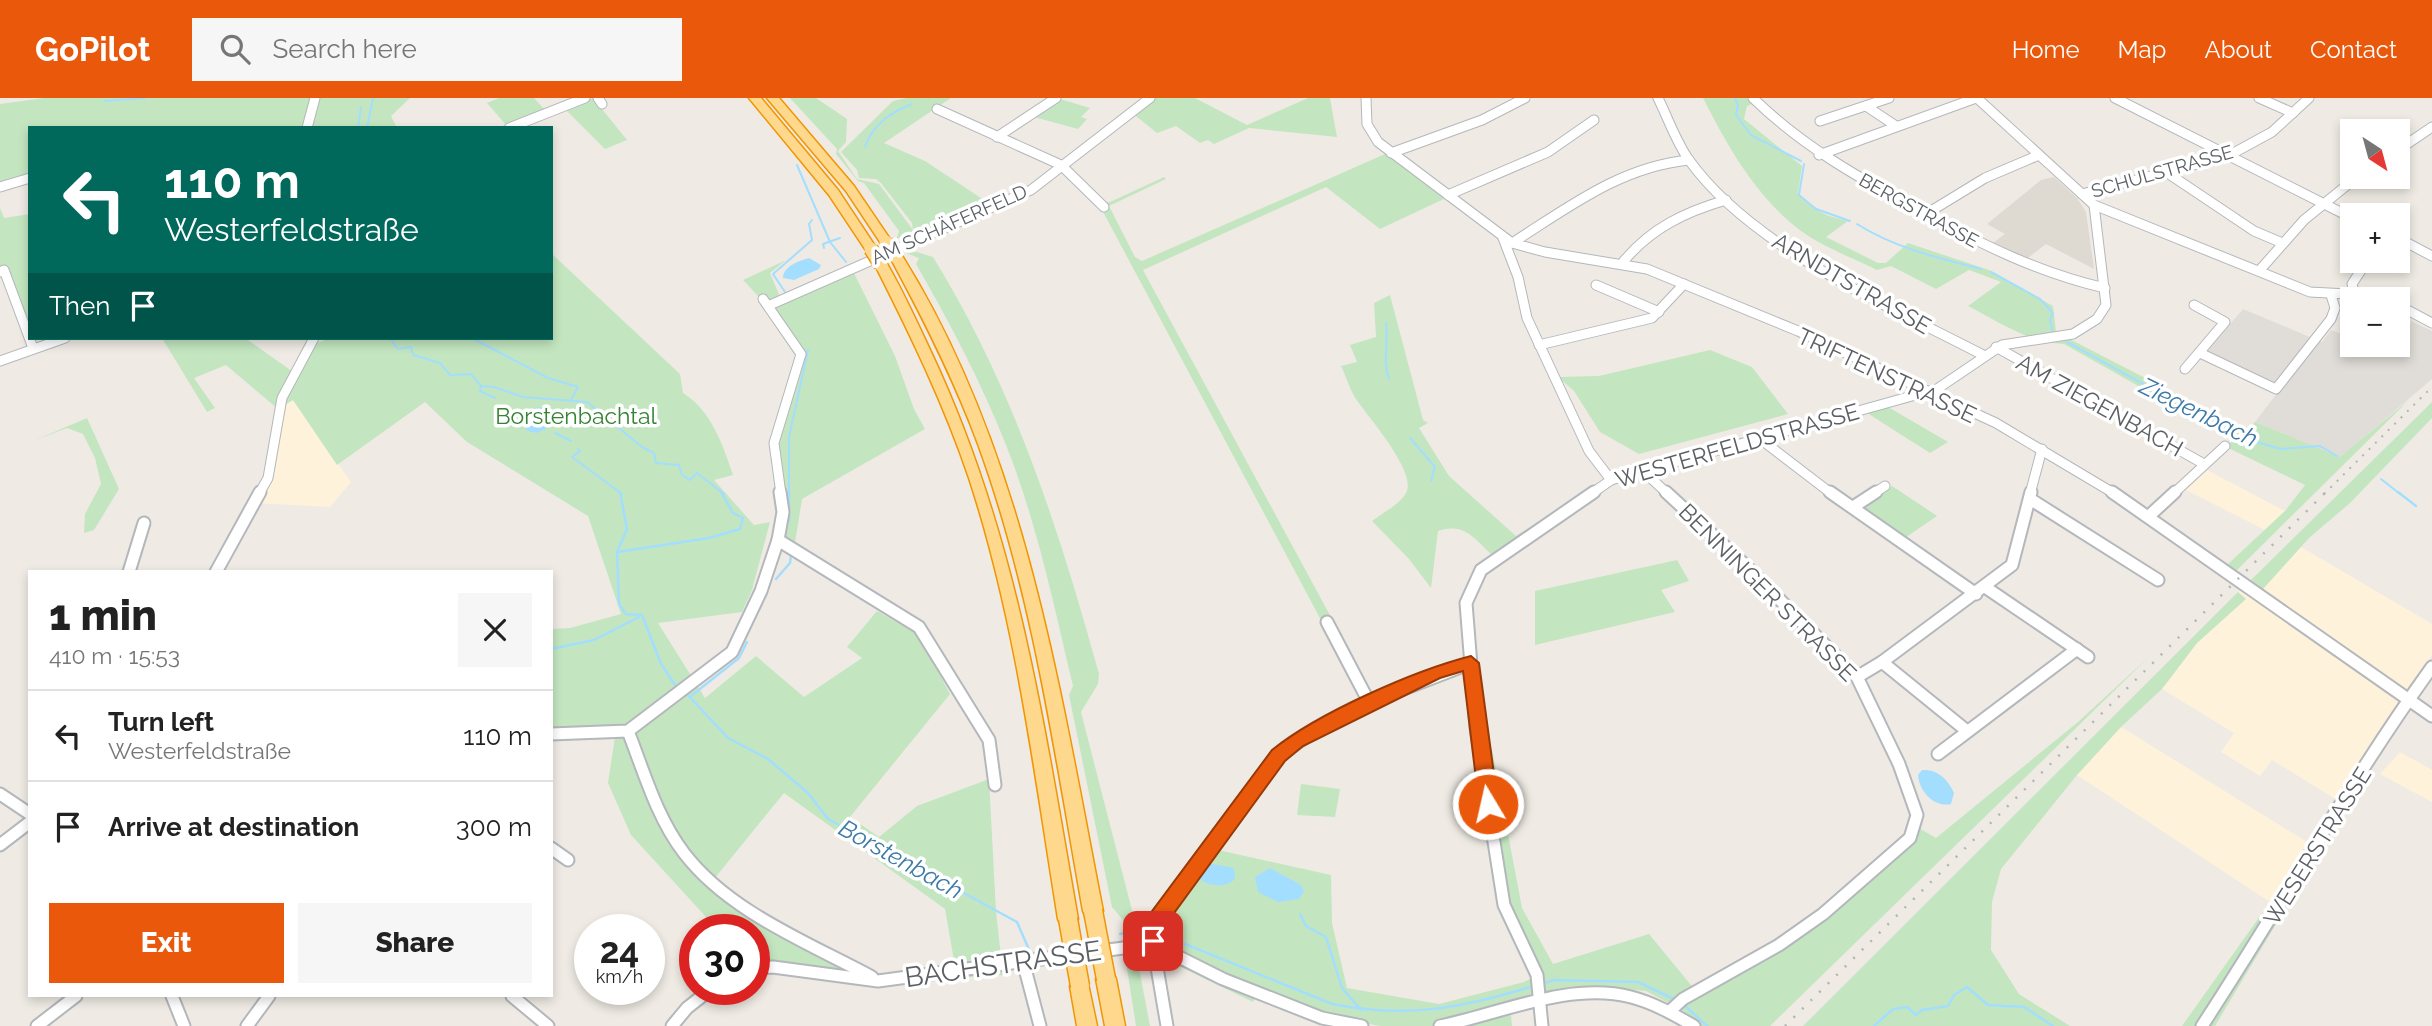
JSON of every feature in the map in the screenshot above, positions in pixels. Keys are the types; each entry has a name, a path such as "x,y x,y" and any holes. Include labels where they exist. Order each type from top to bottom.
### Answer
{"highway":[{"path":"755,98 834,194 871,249 888,261 941,338 996,473 1033,605 1115,1026"},
{"path":"773,98 850,189 887,242 888,261 947,399 994,539 1025,676 1087,1026"}],"street":[{"path":"308,126 315,98"},
{"path":"514,126 584,98"},
{"path":"998,137 1056,98"},
{"name":"AM SCHÄFERFELD","path":"778,540 783,512 775,443 801,354 767,302 1031,190 1150,98"},
{"name":"TRIFTENSTRASSE","path":"1366,98 1370,130 1391,153 1507,240 1534,250 1623,262 1684,284 1928,390 2042,449 2150,515 2432,716"},
{"path":"1391,153 1482,120 1525,98"},
{"name":"ARNDTSTRASSE","path":"1658,98 1689,160 1726,200 1761,231 1805,260 1983,355"},
{"name":"BERGSTRASSE","path":"1753,98 1819,155 1926,214 2015,261 2105,288"},
{"path":"1820,121 1889,98"},
{"path":"1819,155 1977,98 2094,205 2310,292 2340,294"},
{"path":"2115,98 2340,212"},
{"path":"2259,98 2293,113"},
{"name":"SCHULSTRASSE","path":"2082,194 2228,156 2272,132 2309,98"},
{"path":"1866,106 1896,126"},
{"path":"937,109 1061,166 1104,207"},
{"path":"1448,195 1538,156 1570,138 1594,120"},
{"path":"2410,142 2432,127"},
{"path":"1926,214 1985,178 2039,155"},
{"path":"1611,480 1589,451 1527,318 1507,240 1602,187 1642,171 1689,160"},
{"path":"2166,172 2254,231 2280,242"},
{"path":"0,187 28,179"},
{"path":"2259,271 2280,242 2320,203 2340,189"},
{"path":"1623,262 1650,232 1667,220 1726,200"},
{"name":"SCHULSTRASSE","path":"1928,390 1937,389 1996,347 2073,334 2103,312 2105,288 2094,205"},
{"path":"2410,244 2432,256"},
{"path":"2,271 28,336"},
{"path":"1539,345 1639,322 1659,312 1684,284"},
{"path":"1597,285 1659,312"},
{"path":"2200,353 2276,389 2331,319 2335,308 2331,295"},
{"path":"2185,369 2225,322 2194,305"},
{"path":"2410,311 2432,323"},
{"path":"30,340 33,348"},
{"path":"0,361 59,340"},
{"path":"217,570 268,478 282,398 313,340"},
{"name":"AM ZIEGENBACH","path":"1996,347 2204,464"},
{"name":"WESTERFELDSTRASSE","path":"1539,996 1537,975 1504,905 1476,728 1466,603 1472,584 1481,570 1611,480 1928,390"},
{"path":"1759,438 1853,507 2088,657"},
{"path":"2150,515 2225,446"},
{"path":"1857,677 1882,662 2012,565 2042,449"},
{"name":"BENNINGER STRASSE","path":"1643,471 1745,565 1857,677 1913,800 1917,815 1910,838 1823,914 1779,945 1678,1004"},
{"path":"1853,507 1885,486"},
{"path":"2030,499 2158,580"},
{"path":"130,570 144,523"},
{"path":"553,734 628,731 732,652 761,591 778,540 919,627 970,697 989,740 995,785"},
{"path":"1327,622 1370,704"},
{"path":"1938,754 2077,649"},
{"path":"1882,662 1967,731"},
{"path":"1167,1026 1153,943 1154,925 1278,756 1297,741 1436,672 1471,663"},
{"name":"WESERSTRASSE","path":"2202,1026 2276,915 2408,700 2432,667"},
{"path":"628,731 659,809 684,854 725,893 878,981"},
{"path":"0,794 28,813"},
{"path":"0,845 28,824"},
{"path":"553,849 568,860"},
{"path":"1153,943 1223,979 1322,1018 1362,1026"},
{"name":"BACHSTRASSE","path":"770,967 878,981 1153,943"},
{"path":"1023,961 1040,1026"},
{"path":"1440,1026 1483,1019 1539,996 1619,994 1678,1004 1694,1026"},
{"path":"1539,996 1542,1026"},
{"path":"37,1026 75,997"},
{"path":"172,997 184,1026"},
{"path":"247,1026 268,997"},
{"path":"513,997 548,1026"},
{"path":"672,1026 691,1005"}],"shaded area":[{"path":"2054,177 2077,198 2086,212 2094,269 2046,244 2024,261 1990,245 2005,234 1987,224 2041,180"},
{"path":"2243,309 2322,342 2331,330 2340,333 2340,357 2410,357 2411,321 2432,331 2432,379 2340,458 2255,422 2281,388 2206,352"},
{"path":"293,400 351,482 330,507 254,503 265,478 278,409"},
{"path":"2207,470 2285,511 2265,530 2186,490"},
{"path":"2301,547 2432,624 2432,655 2402,696 2337,800 2272,760 2260,776 2221,752 2234,733 2162,689 2197,643 2246,599 2238,592 2251,580 2263,589"},
{"path":"2121,727 2320,850 2288,904 2270,902 2077,775"},
{"path":"2400,752 2432,770 2432,802 2380,774"}],"green space":[{"path":"44,98 410,98 391,116 396,126 28,126 28,177 0,184 0,104"},
{"path":"499,98 534,98 545,110 506,125 487,103"},
{"path":"593,98 627,140 605,149 564,108"},
{"path":"790,98 816,98 847,119 846,142 838,151 857,179 879,184 913,230 912,223 881,183 876,179 859,178 857,170 841,152 893,101 906,98 951,98 884,143 925,161 990,204 925,239 924,246 910,237 897,238 899,231 864,183 858,181 836,154 837,149"},
{"path":"1153,98 1195,98 1247,125 1308,98 1330,98 1337,137 1249,128 1214,144 1208,140 1200,143 1176,126 1157,133 1132,113"},
{"path":"1703,98 1749,98 1755,103 1747,106 1744,119 1802,166 1798,193 1820,212 1848,221 1826,237 1878,263 1886,263 1908,243 1989,270 2053,306 2056,332 2246,430 2255,422 2340,457 2408,401 2236,571 2228,564 2285,511 2305,485 2226,447 2234,440 2064,344 2026,336 1968,306 2001,282 1969,270 1936,289 1891,266 1877,270 1810,237 1785,218 1757,187 1733,153"},
{"path":"1060,99 1090,108 1081,117 1087,119 1078,129 1034,117"},
{"path":"1385,154 1446,198 1380,229 1326,187 1143,270 1332,619 1322,622 1101,208 1106,202 1164,177 1166,179 1109,206 1135,257 1142,261"},
{"path":"0,208 4,218 28,214 28,320 8,269 0,271"},
{"path":"917,252 933,257 987,356 1010,407 1050,512 1099,674 1098,684 1081,712 1135,922 1133,926 1129,927 1112,907 1069,695 1073,686 1027,504 986,398 916,264 919,258 906,253"},
{"name":"Borstenbachtal","path":"553,255 680,374 683,393 693,400 708,419 720,440 733,475 714,480 754,525 770,522 752,590 742,612 658,623 705,698 756,656 804,697 862,658 847,647 877,611 919,635 950,694 850,817 879,837 917,806 989,779 996,911 1003,975 957,978 945,909 784,793 710,884 760,914 703,914 631,835 608,783 616,730 553,731 553,629 570,628 621,614 588,516 467,442 425,402 337,465 293,400 278,409 226,365 194,378 215,408 207,412 163,340 248,340 296,374 311,345 325,340 553,340"},
{"path":"786,260 770,273 780,297 853,271 895,356 914,409 925,429 802,499 795,543 783,536 776,443 798,362 783,328 743,280"},
{"path":"1390,295 1423,420 1428,423 1419,428 1449,476 1516,536 1553,512 1553,527 1510,557 1499,548 1492,555 1462,530 1438,531 1431,588 1409,559 1372,521 1399,501 1406,493 1408,484 1398,458 1354,396 1341,366 1357,362 1350,345 1376,337 1374,303"},
{"path":"1710,350 1752,367 1788,414 1639,454 1600,432 1574,391 1558,377 1599,376"},
{"path":"2432,402 2432,418 2350,503 2309,538 2263,589 2251,580"},
{"path":"1883,404 1948,442 1930,453 1864,411"},
{"path":"87,418 119,489 94,530 84,533 85,514 101,484 95,458 83,434 67,428 33,441"},
{"path":"1892,486 1937,516 1902,540 1862,509 1863,504"},
{"path":"1677,560 1689,581 1661,590 1675,612 1535,645 1535,591"},
{"path":"2238,592 2246,599 2197,643 2162,689 2121,727 2077,775 2001,869 1992,902 1991,950 2019,994 2070,1026 1803,1026"},
{"path":"2152,654 1770,1026 1701,1026 1682,1010 1646,991 1603,987 1561,988 1510,1005 1512,1026 1380,1026 1323,1015 1260,990 1253,1002 1164,959 1157,962 1144,926 1153,908 1254,778 1269,782 1218,850 1331,875 1332,923 1347,988 1439,1004 1524,982 1540,974 1499,906 1485,750 1492,749 1522,908 1553,964 1649,934 1695,990 1773,944 1823,910 1906,836 1912,824 1936,838 2078,722"},
{"path":"1301,784 1340,789 1335,817 1297,815"},
{"path":"2270,902 2288,904 2215,1026 2182,1026"},
{"path":"770,920 867,979 770,967"},
{"path":"1134,955 1138,963 1150,1026 1136,1026 1125,956"}],"water":[{"path":"809,258 821,265 819,269 794,280 783,278 789,267"},
{"path":"538,407 573,412 568,418 537,433 528,431 519,422"},
{"path":"1922,770 1938,773 1949,784 1954,793 1951,804 1945,805 1928,797 1919,781 1918,775"},
{"path":"1207,863 1234,868 1235,879 1227,884 1217,885 1199,879 1202,867"},
{"path":"1270,868 1301,885 1304,892 1299,899 1278,902 1258,892 1255,877"}],"waterway":[{"path":"105,101 145,98"},
{"name":"Borstenbach","path":"367,126 373,98"},
{"path":"1735,98 1738,105 1736,115 1751,135 1801,161"},
{"path":"865,147 872,133 883,121 912,104"},
{"path":"358,126 361,107"},
{"name":"Ziegenbach","path":"1804,164 1799,195 1816,209 1850,221"},
{"path":"797,165 830,242"},
{"path":"785,292 773,274 812,240 809,224 812,220"},
{"name":"Ziegenbach","path":"1857,224 1902,246 1981,269"},
{"path":"830,242 840,238"},
{"path":"824,248 823,244 830,242"},
{"path":"830,242 846,262"},
{"name":"Ziegenbach","path":"1991,272 2040,299 2053,313 2050,320 2053,333"},
{"path":"1386,323 1386,365 1389,379"},
{"name":"Borstenbach","path":"391,340 398,349 411,347 413,355 440,363 450,375 471,374 481,386"},
{"path":"476,340 548,378 578,387 571,400"},
{"name":"Ziegenbach","path":"2067,342 2239,437 2281,449 2320,446 2337,456"},
{"path":"789,521 789,437 808,350"},
{"name":"Borstenbach","path":"481,386 494,387 523,397 587,402 642,447 654,453 656,463 679,465 682,475 690,480 697,473 724,494"},
{"path":"481,386 480,391 495,398"},
{"path":"555,433 571,441"},
{"path":"1410,438 1435,467 1431,481"},
{"path":"578,449 580,451 572,457 620,493"},
{"name":"Ziegenbach","path":"2381,479 2400,494"},
{"name":"Borstenbach","path":"617,552 709,538 740,529 743,518 733,513 721,492"},
{"name":"Ziegenbach","path":"2398,492 2416,506"},
{"path":"617,552 627,529 620,493"},
{"name":"Borstenbach","path":"617,552 619,604 626,614 642,615 661,664 677,688"},
{"path":"776,579 790,563 791,555"},
{"path":"553,649 594,640 639,617"},
{"path":"691,696 739,658 747,642"},
{"name":"Borstenbach","path":"686,693 728,738 768,759 808,793 828,819 1017,922 1030,952 1040,955"},
{"path":"1300,914 1306,926 1326,937 1342,988 1359,1008"},
{"name":"Borstenbach","path":"1120,934 1143,929 1151,931"},
{"name":"Borstenbach","path":"1158,933 1332,1004 1359,1008"},
{"name":"Borstenbach","path":"1541,984 1554,980 1638,982 1676,1000"},
{"name":"Borstenbach","path":"1359,1008 1385,1011 1434,1009 1483,1000 1534,986"},
{"name":"Borstenbach","path":"1874,1026 1893,1009 1907,1007 1916,1015 1922,1010 1948,1006 1954,995 1967,987 1988,1005 2024,1007 2053,1026"},
{"name":"Borstenbach","path":"1682,1003 1707,1026"}],"railway":[{"path":"2324,494 2432,387"},
{"path":"1785,1026 2326,492"}],"route":[{"path":"1153,941 1154,925 1278,756 1297,741 1436,672 1471,663 1476,728 1488,804"}]}
